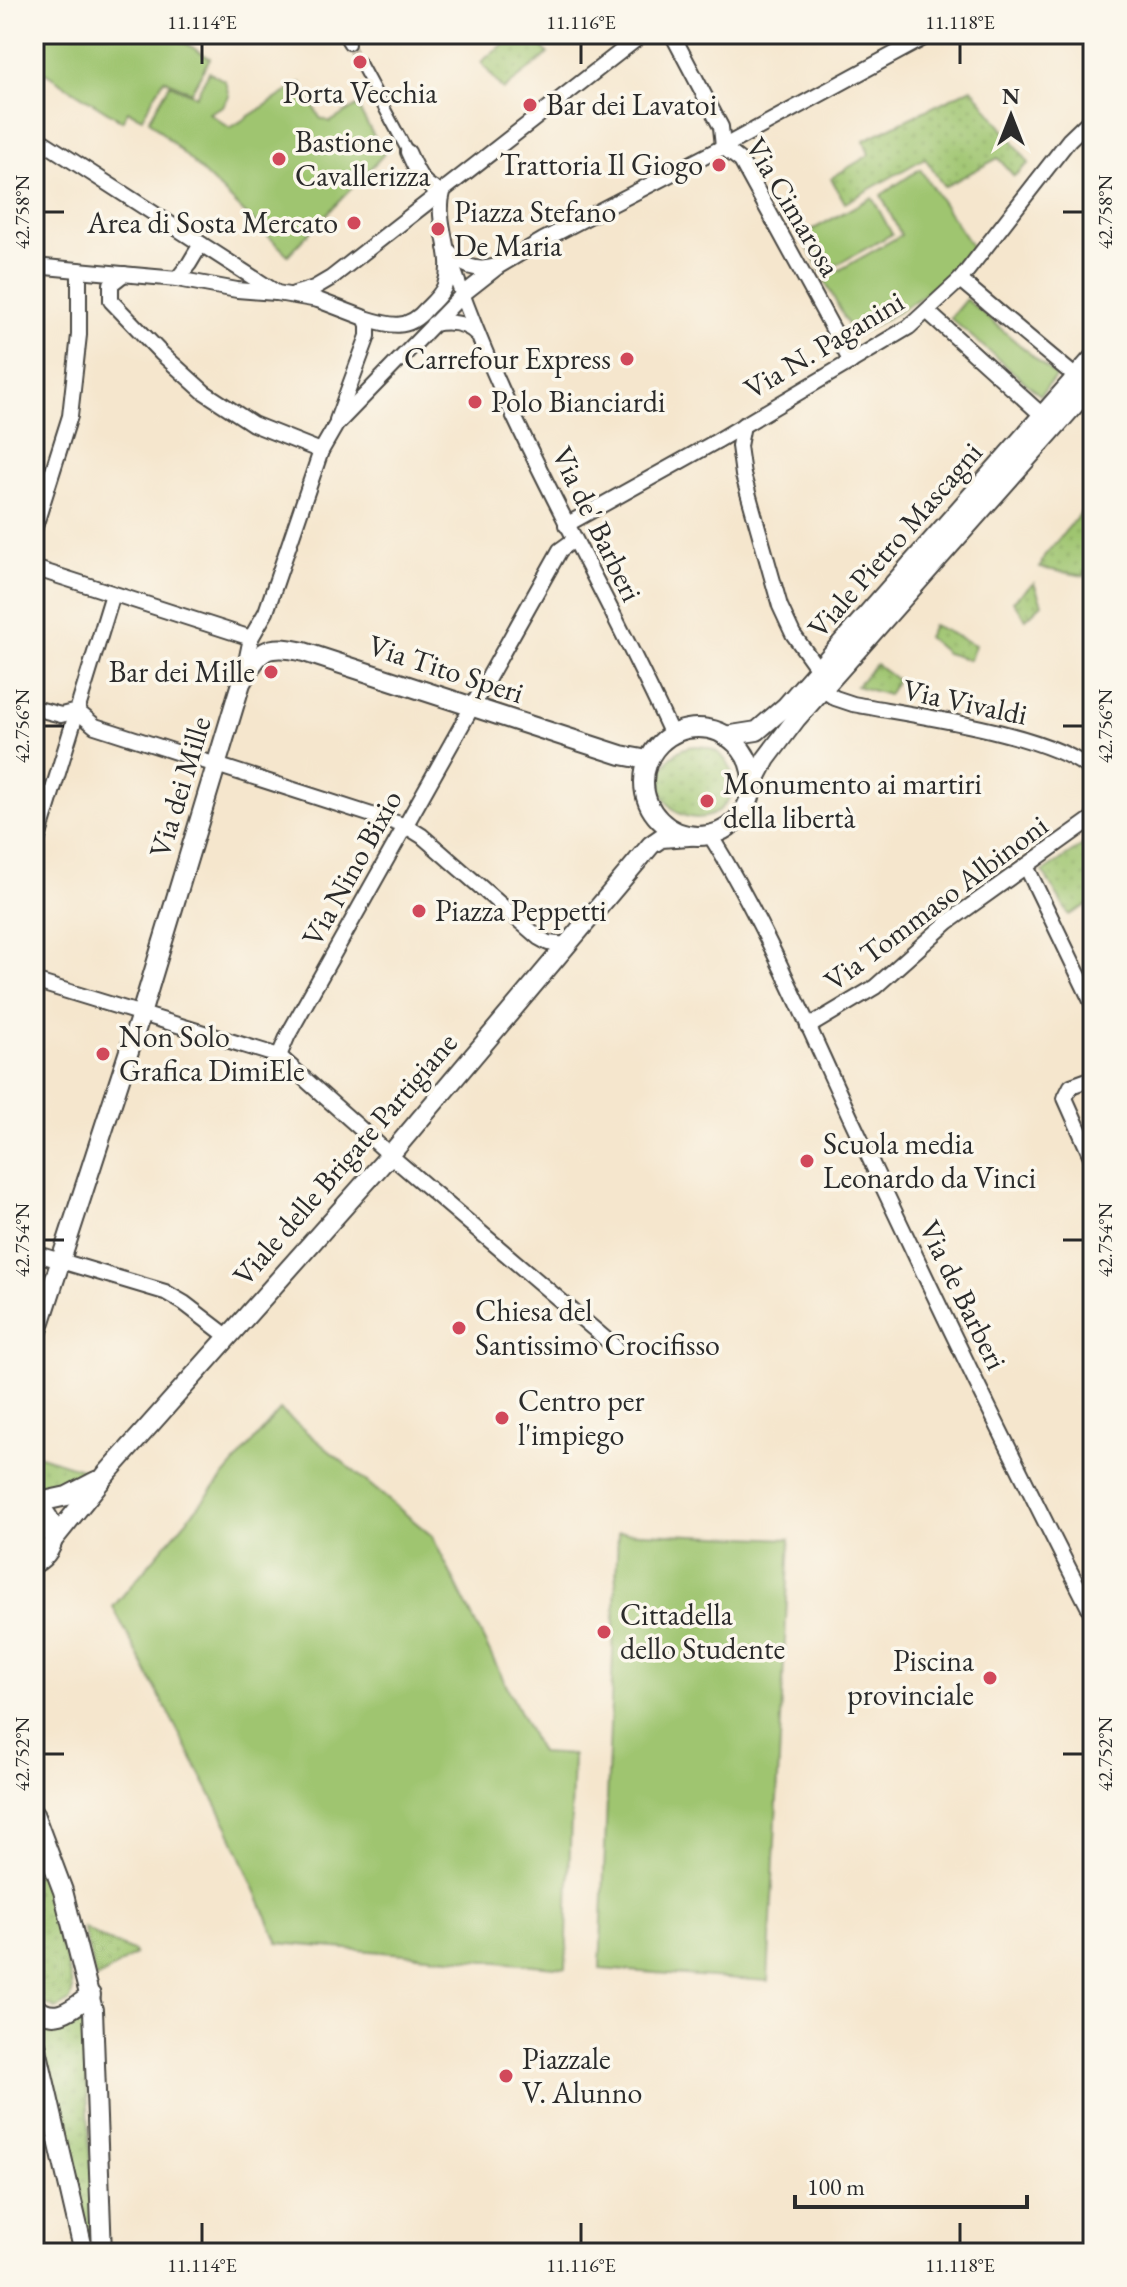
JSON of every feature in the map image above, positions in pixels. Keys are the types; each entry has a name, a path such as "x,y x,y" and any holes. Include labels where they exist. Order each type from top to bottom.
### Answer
{"main road":[{"name":"Viale Pietro Mascagni","path":"752,786 780,739 1084,380 1093,358"},
{"name":"Viale Pietro Mascagni","path":"725,736 746,734 763,726 786,706 1042,415 1084,380"},
{"name":"Via Tito Speri","path":"241,683 261,653 276,647 304,652 621,755 648,760"},
{"name":"Via dei Mille","path":"34,1343 141,1014 241,683"},
{"path":"693,728 704,728 725,736 735,743 748,763 752,786 743,812 723,830 710,835 689,836 676,832 654,814 644,787 648,760 654,750 672,735 693,728"},
{"name":"Viale delle Brigate Partigiane","path":"35,1565 45,1557 53,1540 104,1477 390,1155 651,845 661,838 689,836"},
{"path":"34,1503 67,1496 104,1477"},
{"path":"34,1503 51,1518 53,1540"},
{"path":"34,1813 63,1891 91,1995 95,2026 102,2253"},
{"path":"34,2006 44,2014 64,2014 91,1995"},
{"path":"34,2036 84,2253"}],"street":[{"path":"343,34 349,44"},
{"path":"293,295 331,278 643,34"},
{"name":"Via Cimarosa","path":"672,34 721,127 723,147 741,161 851,362"},
{"name":"Via dei Mille","path":"241,683 251,638 270,601 321,451 336,425 462,295 499,266 554,234 931,34"},
{"path":"360,63 423,183 443,192"},
{"name":"Via N. Paganini","path":"566,525 909,327 960,280 1069,140 1093,117"},
{"path":"34,136 277,293"},
{"path":"34,266 177,279 237,290 293,295 318,300 396,326 410,324 419,318 445,286 446,247 439,210 443,192"},
{"path":"177,279 201,244"},
{"path":"446,247 458,261 471,268 484,270 499,266"},
{"name":"Via de' Barberi","path":"446,247 479,335 566,525 672,735"},
{"path":"34,530 65,440 70,416 79,335 79,270"},
{"path":"124,274 111,284 111,301 189,379 253,424 321,451"},
{"path":"960,280 1084,380"},
{"path":"928,312 1042,415"},
{"path":"336,425 368,336 365,318"},
{"path":"433,324 459,324 479,335"},
{"path":"743,425 739,446 743,475 780,606 793,634 818,669"},
{"name":"Via Nino Bixio","path":"279,1056 560,550 574,540"},
{"path":"34,568 251,638"},
{"path":"34,851 113,594"},
{"name":"Via Vivaldi","path":"823,690 853,704 1020,738 1087,766 1093,772"},
{"path":"34,708 61,715 77,711"},
{"path":"77,711 95,726 406,826 422,836 539,938 548,943 567,945"},
{"name":"Via Tommaso Albinoni","path":"808,1027 875,987 940,928 1093,818"},
{"name":"Via de Barberi","path":"710,835 728,864 808,1027 952,1348 1093,1616"},
{"path":"1026,866 1093,1005"},
{"path":"34,981 279,1056 615,1347"},
{"path":"1093,1078 1071,1086 1065,1098 1093,1161"},
{"path":"34,1253 165,1292 227,1336"}],"green space":[{"path":"34,34 170,34 210,58 191,92 164,79 142,118 128,111 122,121 34,66"},
{"path":"517,34 533,34 548,54 503,90 481,62"},
{"path":"209,72 225,81 229,96 223,106 209,113 230,128 301,83 320,118 330,122 357,106 384,154 288,255 149,120 170,84 196,96"},
{"path":"972,88 1029,163 1014,176 998,158 944,187 925,158 845,203 831,178 869,155 864,140"},
{"path":"920,169 973,249 946,277 918,299 854,337 824,279 901,235 881,195"},
{"path":"872,197 892,234 822,273 801,236"},
{"path":"966,299 1056,376 1040,395 950,318"},
{"path":"1085,508 1092,534 1085,576 1040,568 1044,556"},
{"path":"1034,583 1042,604 1026,619 1013,601"},
{"path":"933,625 975,645 970,660 946,653 927,637"},
{"path":"876,664 897,680 888,695 856,686"},
{"path":"697,746 717,752 727,762 733,782 727,802 717,812 697,818 677,812 667,802 661,782 667,762 677,752"},
{"path":"1093,838 1093,902 1069,915 1043,872"},
{"path":"280,1410 432,1536 540,1753 573,1755 566,1968 278,1943 228,1827 113,1607"},
{"path":"34,1454 91,1472 63,1487 34,1493"},
{"path":"618,1532 790,1539 768,1981 600,1969"},
{"path":"34,1847 45,1870 73,1990 70,2001 56,2009 43,2003 34,1974"},
{"path":"83,1927 133,1951 135,1955 96,1979"},
{"path":"84,2013 94,2245 91,2251 85,2247 37,2022 62,2026"}],"tunnel":[{"path":"349,44 360,63"}],"place":[{"name":"Porta Vecchia","path":"360,62"},
{"name":"Bar dei Lavatoi","path":"530,105"},
{"name":"Bastione Cavallerizza","path":"279,159"},
{"name":"Trattoria Il Giogo","path":"719,165"},
{"name":"Area di Sosta Mercato","path":"354,223"},
{"name":"Piazza Stefano De Maria","path":"438,229"},
{"name":"Carrefour Express","path":"627,359"},
{"name":"Polo Bianciardi","path":"475,402"},
{"name":"Bar dei Mille","path":"271,672"},
{"name":"Monumento ai martiri della libertà","path":"707,801"},
{"name":"Piazza Peppetti","path":"419,911"},
{"name":"Non Solo Grafica DimiEle","path":"103,1054"},
{"name":"Scuola media Leonardo da Vinci","path":"807,1161"},
{"name":"Chiesa del Santissimo Crocifisso","path":"459,1328"},
{"name":"Centro per l'impiego","path":"502,1418"},
{"name":"Cittadella dello Studente","path":"604,1632"},
{"name":"Piscina provinciale","path":"990,1678"},
{"name":"Piazzale V. Alunno","path":"506,2076"}]}
